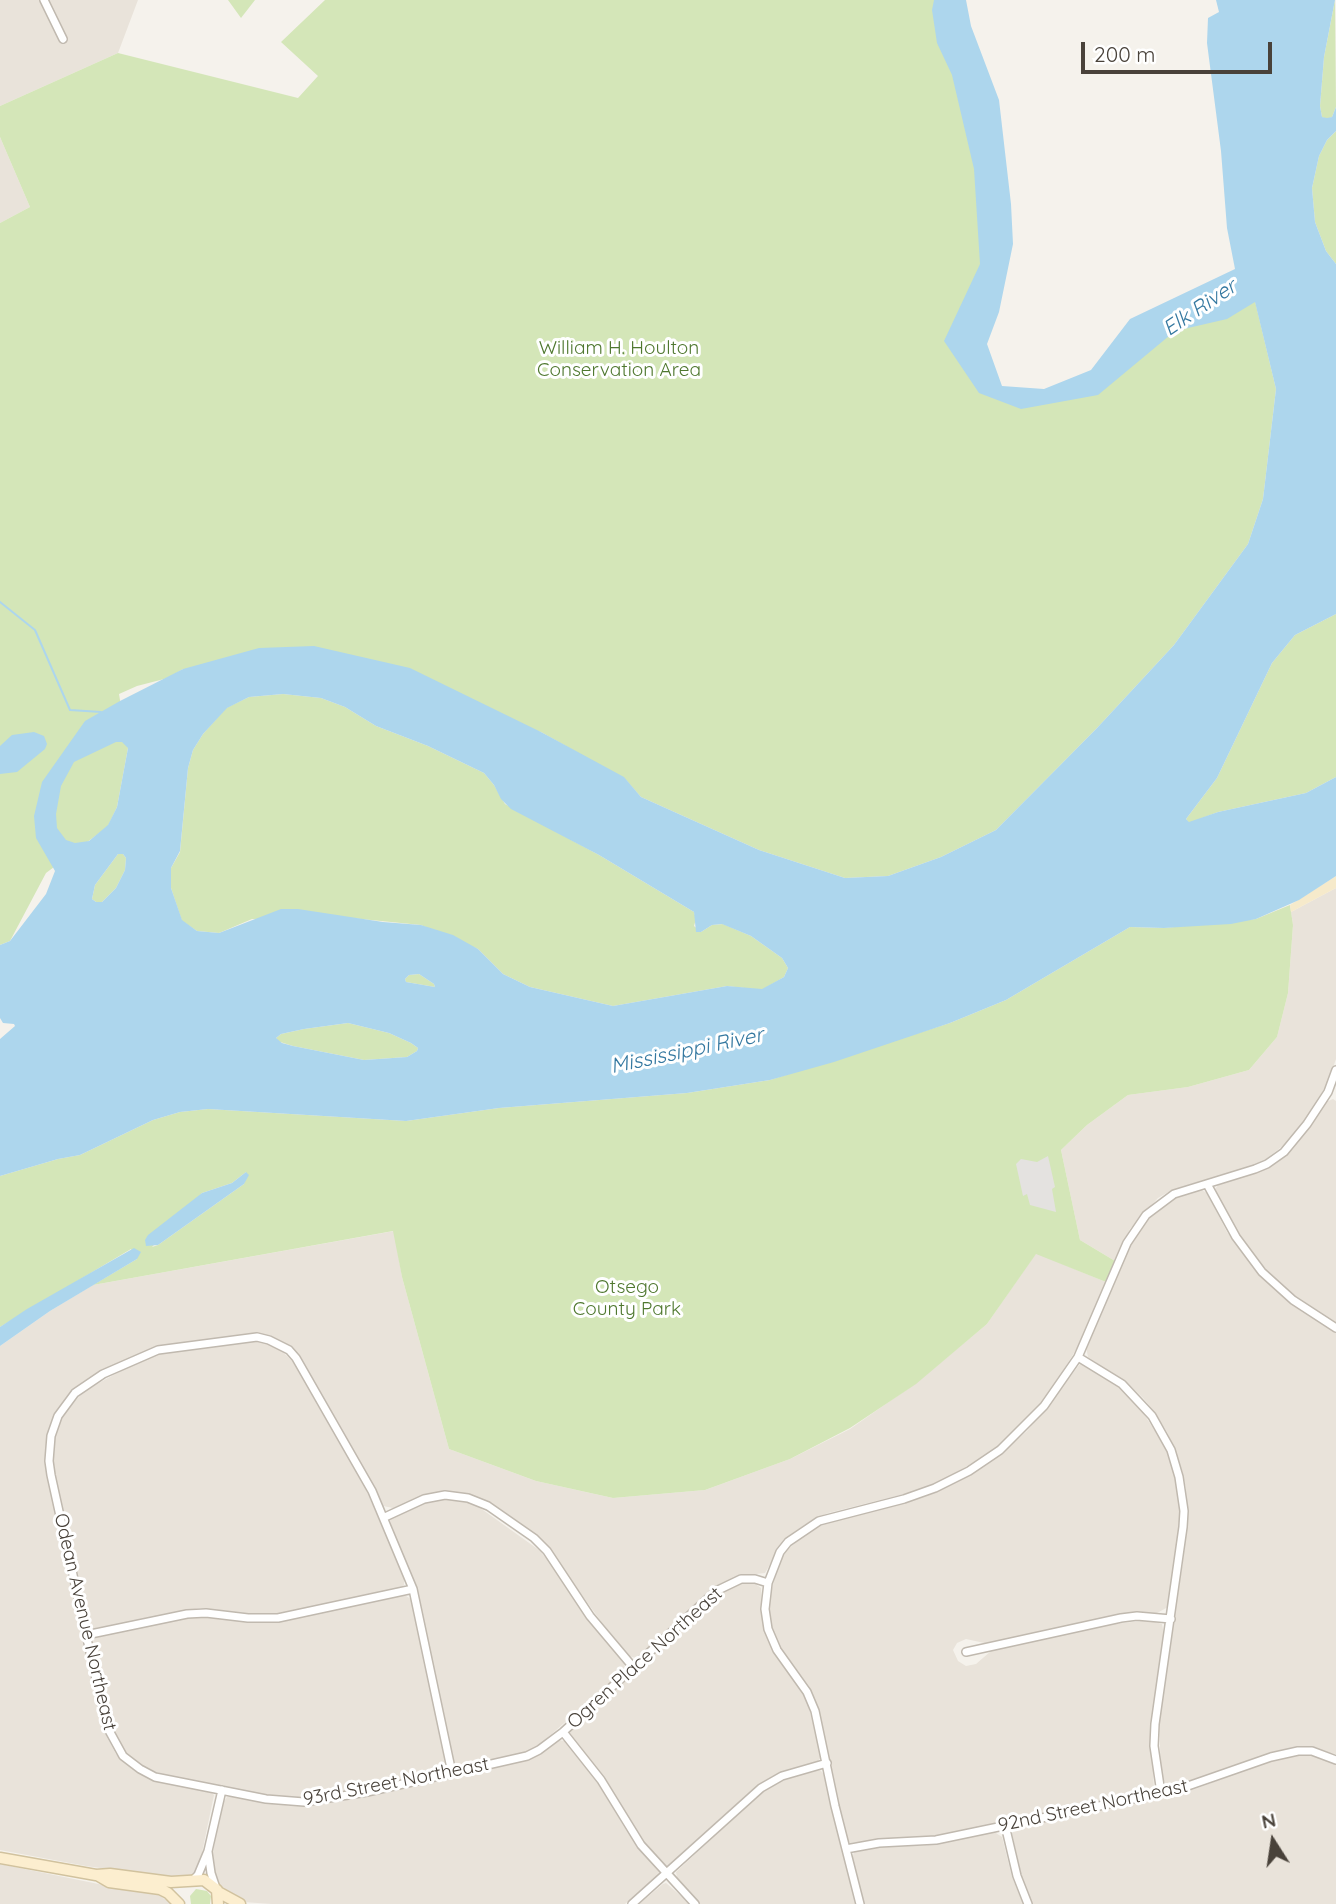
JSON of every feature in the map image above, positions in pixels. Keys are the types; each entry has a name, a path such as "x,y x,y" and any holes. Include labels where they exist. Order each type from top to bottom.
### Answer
{"main road":[{"path":"0,1857 96,1875 110,1874 171,1882 209,1882 217,1891 240,1904"},
{"path":"96,1875 109,1882 160,1889 181,1904 184,1889 192,1881"},
{"path":"217,1891 218,1904"}],"street":[{"path":"44,0 63,39"},
{"path":"860,1904 811,1700 771,1637 765,1609 768,1583 780,1552 805,1529 834,1516 897,1501 935,1488 969,1471 1000,1450 1044,1406 1078,1357 1135,1229 1146,1215 1165,1199 1255,1169 1284,1152 1300,1135 1328,1092 1336,1070"},
{"path":"1328,1092 1336,1096"},
{"path":"1207,1184 1236,1237 1262,1272 1293,1300 1336,1328"},
{"name":"Odean Avenue Northeast","path":"222,1790 155,1777 139,1769 123,1756 106,1726 49,1461 52,1431 65,1405 75,1393 103,1374 158,1350 245,1337 270,1339 284,1346 296,1358 372,1490 384,1517"},
{"path":"1078,1357 1111,1376 1135,1395 1161,1430 1176,1463 1184,1511 1155,1724 1154,1746 1161,1793"},
{"path":"452,1773 413,1590 384,1517 433,1496 468,1497 488,1506 534,1538 555,1561 590,1616 633,1667"},
{"name":"Ogren Place Northeast","path":"563,1732 716,1591 725,1585 749,1578 768,1583"},
{"path":"86,1635 206,1612 248,1618 278,1618 413,1590"},
{"path":"966,1652 1121,1618 1137,1616 1171,1619"},
{"path":"563,1732 601,1780 632,1832 695,1904"},
{"name":"93rd Street Northeast","path":"222,1790 289,1802 318,1801 533,1754 563,1732"},
{"name":"92nd Street Northeast","path":"846,1849 879,1843 923,1842 1161,1793 1298,1751 1312,1751 1336,1760"},
{"path":"632,1904 771,1780 827,1763"},
{"path":"192,1881 198,1875 208,1851 222,1790"},
{"path":"1005,1825 1020,1886 1028,1904"},
{"path":"208,1851 217,1891"}],"shaded area":[{"path":"0,0 138,0 118,53 0,106"},
{"path":"0,137 30,207 0,223"},
{"path":"1336,888 1336,1059 1328,1082 1307,1118 1289,1141 1261,1163 1170,1191 1158,1198 1130,1229 1115,1261 1080,1240 1061,1150 1087,1125 1128,1095 1188,1087 1249,1070 1277,1037 1288,993 1293,925 1291,912"},
{"path":"1333,1099 1336,1101 1336,1323 1284,1288 1261,1264 1227,1217 1215,1189 1219,1184 1261,1171 1276,1163 1293,1149 1326,1102"},
{"path":"1048,1156 1055,1187 1052,1189 1056,1212 1030,1205 1027,1194 1023,1196 1016,1164 1021,1159 1037,1162"},
{"path":"1200,1189 1207,1193 1227,1232 1259,1274 1301,1311 1336,1332 1336,1754 1304,1749 1172,1787 1167,1786 1161,1776 1159,1717 1183,1561 1187,1518 1186,1489 1182,1470 1167,1432 1153,1410 1128,1384 1088,1357 1086,1347 1135,1235 1152,1213 1175,1197"},
{"path":"394,1231 402,1277 449,1449 536,1481 613,1498 705,1490 790,1459 850,1429 916,1383 987,1324 1036,1253 1106,1282 1077,1348 1050,1392 1027,1420 990,1453 939,1482 912,1492 828,1513 812,1520 790,1535 765,1573 739,1576 720,1584 636,1658 629,1656 613,1638 547,1547 484,1501 464,1493 449,1493 434,1494 393,1508 383,1506 301,1358 280,1341 260,1334 249,1334 167,1345 143,1352 111,1367 75,1389 58,1410 46,1443 47,1476 100,1724 116,1754 131,1768 146,1776 210,1791 214,1795 199,1867 191,1876 165,1877 0,1850 0,1346 93,1285"},
{"path":"247,1340 260,1341 279,1348 295,1364 360,1476 404,1577 404,1585 399,1589 269,1616 200,1608 91,1629 86,1624 54,1476 52,1447 62,1416 84,1391 145,1358"},
{"path":"1080,1364 1101,1374 1126,1392 1166,1448 1178,1487 1180,1506 1176,1566 1168,1607 1157,1613 1124,1614 989,1644 966,1639 957,1643 953,1650 958,1661 966,1666 976,1664 991,1651 1107,1625 1149,1620 1162,1624 1164,1635 1151,1733 1154,1789 1146,1793 938,1836 850,1843 816,1704 809,1686 779,1645 771,1627 769,1600 778,1566 786,1551 808,1531 833,1520 916,1499 962,1479 993,1460 1027,1431"},
{"path":"457,1499 476,1505 539,1550 552,1565 587,1619 623,1660 625,1667 537,1747 520,1754 461,1767 453,1761 412,1578 390,1521 390,1518 424,1503"},
{"path":"744,1582 754,1583 761,1588 763,1619 768,1640 776,1655 799,1683 806,1698 822,1756 818,1761 773,1776 758,1785 672,1865 667,1866 634,1830 599,1771 569,1732 571,1727 725,1589"},
{"path":"396,1596 411,1599 446,1763 441,1772 328,1797 303,1800 281,1798 143,1768 123,1751 109,1726 91,1644 97,1636 175,1618 206,1616 250,1622 286,1620"},
{"path":"558,1740 565,1741 593,1775 626,1830 659,1872 658,1876 625,1904 272,1904 243,1902 226,1892 215,1880 212,1857 222,1804 227,1797 292,1806 338,1802 525,1761 540,1754"},
{"path":"1302,1755 1315,1756 1336,1764 1336,1904 1033,1904 1024,1887 1012,1833 1017,1827 1195,1789 1270,1761"},
{"path":"820,1770 826,1776 856,1904 700,1904 678,1882 676,1872 766,1788 797,1775"},
{"path":"993,1831 1002,1837 1012,1877 1023,1904 864,1904 852,1861 854,1851 871,1847 929,1845"},
{"path":"0,1864 133,1891 156,1893 172,1904 0,1904"},
{"path":"666,1883 690,1904 639,1904 663,1884"}],"green space":[{"path":"228,0 255,0 241,18"},
{"name":"William H. Houlton Conservation Area","path":"325,0 956,0 997,208 977,354 999,390 1045,393 1102,382 1160,334 1255,301 1276,389 1263,499 1248,544 1174,645 996,830 941,857 888,876 845,878 759,850 641,797 626,780 541,732 183,669 168,678 119,694 128,748 117,807 108,826 46,873 10,941 0,945 0,223 30,207 0,137 0,106 118,53 298,98 318,76 281,42"},
{"path":"1335,0 1336,107 1332,117 1327,119 1322,117 1320,106 1324,57"},
{"path":"1336,131 1336,264 1326,251 1315,222 1312,188 1319,156 1327,140"},
{"path":"1336,614 1336,777 1306,793 1218,812 1189,823 1186,819 1217,778 1272,663 1295,635"},
{"path":"283,694 321,698 345,707 376,726 428,746 484,773 505,804 599,855 694,912 694,926 701,932 712,925 723,924 751,936 782,958 788,968 784,977 762,990 727,986 613,1006 530,987 503,974 478,949 421,925 351,918 252,919 219,933 197,931 182,921 171,888 171,868 180,852 188,768 193,750 226,708 249,697"},
{"path":"118,854 123,854 126,858 125,870 116,888 102,902 96,902 92,899 95,885"},
{"name":"Otsego County Park","path":"1290,905 1293,925 1288,993 1277,1037 1249,1070 1188,1087 1128,1095 1087,1125 1061,1150 1080,1240 1115,1261 1106,1282 1036,1254 987,1324 916,1384 850,1428 790,1459 705,1490 613,1498 536,1481 449,1449 402,1277 393,1231 93,1285 137,1259 131,1249 0,1327 0,1176 80,1155 153,1120 180,1112 208,1109 406,1121 499,1108 687,1093 770,1080 950,1023 1006,1000 1130,927 1164,928 1256,919","holes":["246,1172 244,1184 158,1245 152,1247 202,1193 232,1183"]},
{"path":"419,974 435,987 406,982 405,979 409,975"},
{"path":"348,1023 389,1033 411,1043 418,1048 417,1051 407,1057 364,1060 293,1046 277,1041 276,1038 281,1034 304,1029"},
{"path":"196,1889 207,1891 211,1896 210,1904 191,1904 190,1896"}],"sand":[{"path":"1336,876 1336,888 1291,912 1290,905"}],"water":[{"path":"934,0 966,0 971,26 999,100 1013,244 999,312 987,344 1002,386 1044,389 1091,370 1130,319 1235,269 1227,228 1221,151 1207,43 1208,18 1219,12 1216,0 1335,0 1324,57 1320,106 1322,117 1327,118 1332,117 1336,107 1336,131 1327,140 1319,156 1312,188 1315,222 1326,251 1336,264 1336,614 1295,635 1272,663 1217,778 1186,819 1189,822 1218,812 1306,793 1336,777 1336,876 1299,900 1256,919 1231,924 1130,927 1006,1000 950,1023 834,1062 770,1080 687,1093 499,1108 406,1121 208,1109 180,1112 153,1120 80,1155 0,1176 0,1039 15,1026 3,1023 0,1018 0,945 10,941 46,894 55,871 36,838 34,816 42,782 85,721 183,669 259,648 314,646 410,668 541,732 624,777 641,797 759,850 845,878 888,876 941,857 996,830 1174,645 1248,544 1263,499 1276,389 1255,302 1227,319 1175,331 1098,395 1021,409 979,393 944,341 980,264 974,169 952,75 937,43 932,10","holes":["283,694 321,698 345,707 376,726 428,746 484,773 511,809 599,855 694,912 696,932 722,924 751,936 782,958 788,968 784,977 762,989 727,986 613,1006 530,987 503,974 478,949 453,935 421,925 281,909 219,933 197,931 182,920 171,888 171,868 180,851 188,768 193,750 203,734 227,708 249,697","116,742 122,742 128,748 117,807 108,825 89,841 75,843 66,840 57,828 56,814 61,786 74,762","118,854 123,854 126,858 125,870 116,888 102,902 92,899 95,885","419,974 435,987 406,982 405,979 409,975","348,1023 389,1033 418,1048 407,1057 364,1060 282,1043 276,1038 281,1034"]},
{"path":"34,732 44,736 47,744 45,749 17,772 0,774 0,746 12,735"},
{"path":"246,1172 249,1175 244,1184 158,1245 146,1246 148,1235 202,1193 232,1183"},
{"path":"134,1248 141,1252 137,1259 50,1311 0,1346 0,1327"}],"waterway":[{"path":"0,602 35,630 70,710 101,712"}],"water label":[{"name":"Elk River","path":"1200,308"},
{"name":"Mississippi River","path":"687,1051"}]}
